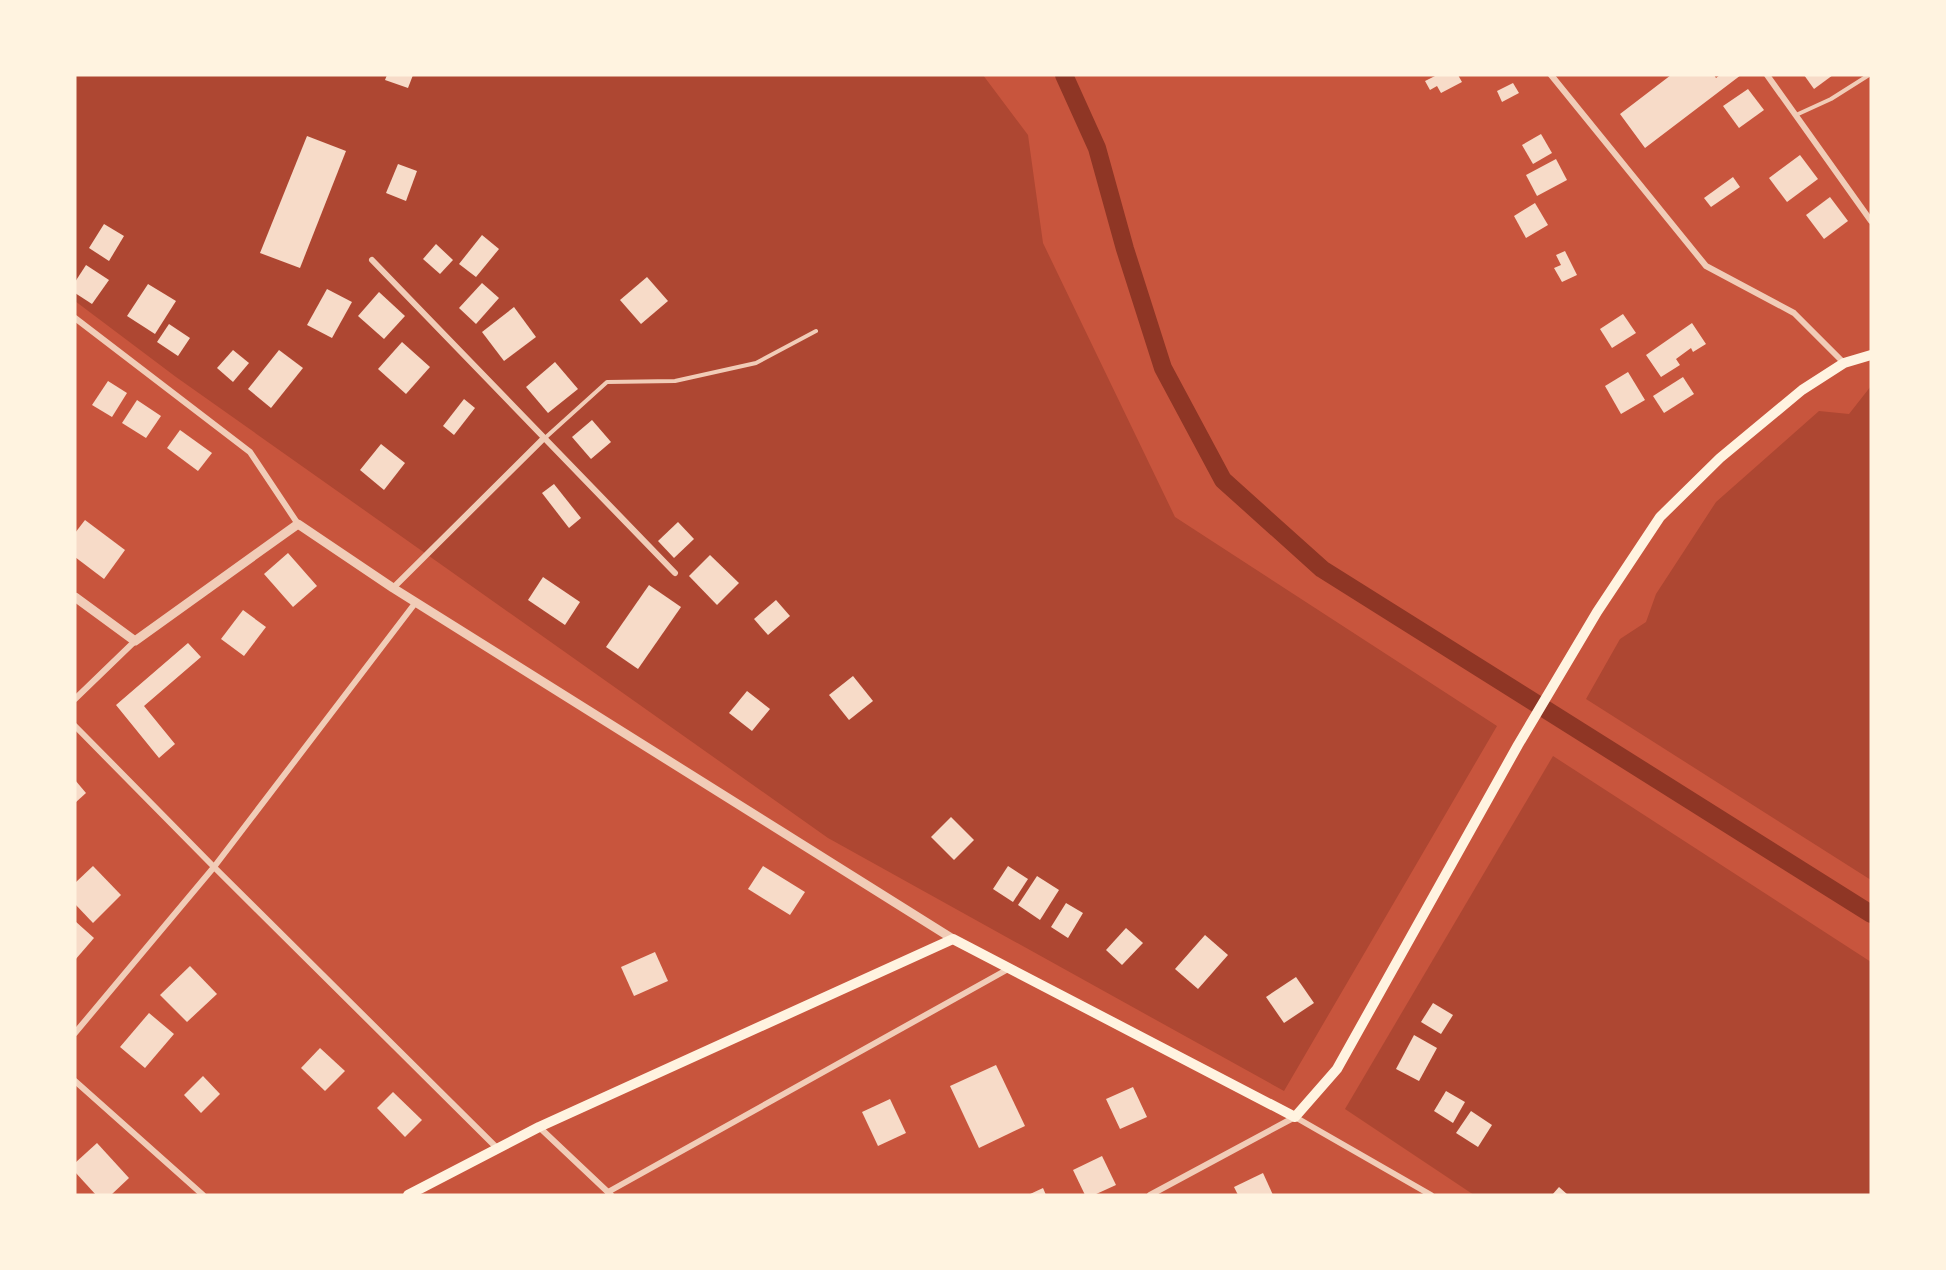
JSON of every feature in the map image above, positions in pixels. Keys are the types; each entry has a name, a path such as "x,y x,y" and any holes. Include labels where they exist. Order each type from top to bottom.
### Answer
{"main road":[{"path":"408,1195 539,1127 953,939 1294,1117 1337,1069 1518,745 1597,612 1660,517 1720,458 1802,390 1844,363 1871,355"}],"street":[{"path":"1551,75 1706,266 1794,313 1844,363"},
{"path":"1767,75 1871,221"},
{"path":"372,260 675,573"},
{"path":"75,318 250,452 298,524 393,588 953,939"},
{"path":"393,588 544,438"},
{"path":"75,699 135,641 298,524"},
{"path":"75,597 135,641"},
{"path":"75,1033 214,867 416,602"},
{"path":"75,726 496,1148"},
{"path":"539,1127 609,1194 1010,968"},
{"path":"75,1081 203,1195"},
{"path":"1150,1195 1294,1117 1431,1195"}],"lane":[{"path":"1795,115 1831,99 1869,75"},
{"path":"544,438 607,382 675,381 756,363 816,331"}],"shaded area":[{"path":"75,75 983,75 1028,135 1043,243 1175,517 1497,726 1284,1091 828,838 176,377 75,301"},
{"path":"1871,386 1871,880 1586,699 1620,639 1646,622 1656,594 1716,502 1819,411 1849,414"},
{"path":"1553,756 1871,962 1871,1195 1474,1195 1345,1109"}],"building":[{"path":"387,75 413,75 408,88 385,80"},
{"path":"1437,75 1458,75 1462,82 1441,93 1437,86 1430,90 1425,81"},
{"path":"1671,75 1714,75 1716,78 1720,75 1741,75 1645,148 1620,114"},
{"path":"1804,75 1833,75 1814,89"},
{"path":"1513,83 1519,93 1502,102 1497,91"},
{"path":"1748,89 1764,110 1739,128 1723,106"},
{"path":"1541,134 1552,153 1533,164 1522,145"},
{"path":"307,136 346,151 300,268 260,253"},
{"path":"1800,155 1818,179 1787,202 1769,178"},
{"path":"1556,159 1567,180 1537,196 1526,175"},
{"path":"398,164 417,171 406,201 386,193"},
{"path":"1733,177 1740,187 1711,207 1704,198"},
{"path":"1830,197 1848,221 1824,239 1806,215"},
{"path":"1535,203 1548,225 1526,238 1514,216"},
{"path":"104,224 124,236 109,261 89,248"},
{"path":"482,235 499,249 476,277 459,264"},
{"path":"436,244 453,260 440,274 423,259"},
{"path":"1565,251 1577,275 1562,282 1554,268 1561,265 1556,255"},
{"path":"86,265 109,280 92,304 75,293 75,282"},
{"path":"647,277 668,301 641,324 620,300"},
{"path":"482,283 499,298 476,324 459,308"},
{"path":"148,284 176,301 155,334 127,316"},
{"path":"327,289 352,302 332,338 307,325"},
{"path":"379,292 405,316 384,339 358,316"},
{"path":"514,307 536,337 504,361 482,332"},
{"path":"1623,314 1636,333 1612,348 1600,329"},
{"path":"1692,323 1706,344 1693,352 1691,348 1676,359 1680,365 1661,377 1646,355"},
{"path":"169,324 190,338 178,356 157,342"},
{"path":"402,342 430,367 406,394 378,369"},
{"path":"233,350 249,363 233,382 217,368"},
{"path":"279,350 303,368 271,408 248,389"},
{"path":"555,362 578,389 548,413 526,387"},
{"path":"1628,372 1645,400 1621,414 1605,386"},
{"path":"1683,377 1694,394 1664,413 1653,396"},
{"path":"108,381 127,393 112,417 92,405"},
{"path":"464,399 475,408 454,435 443,426"},
{"path":"137,400 161,416 146,438 122,423"},
{"path":"592,420 611,442 591,459 572,437"},
{"path":"180,430 212,453 198,471 167,448"},
{"path":"381,444 405,463 384,490 360,470"},
{"path":"554,484 581,518 569,528 542,493"},
{"path":"85,520 125,550 104,579 75,557 75,533"},
{"path":"678,522 694,539 674,558 658,541"},
{"path":"288,553 317,586 293,607 264,574"},
{"path":"710,555 739,583 717,605 689,576"},
{"path":"543,577 580,602 565,625 528,600"},
{"path":"649,585 681,607 638,669 606,647"},
{"path":"776,600 790,616 768,635 754,619"},
{"path":"243,610 266,627 244,656 221,639"},
{"path":"188,643 201,657 144,706 175,744 159,758 116,705"},
{"path":"853,676 873,701 849,720 829,695"},
{"path":"747,691 770,709 752,731 729,713"},
{"path":"75,780 86,793 75,803"},
{"path":"951,817 974,840 954,860 931,837"},
{"path":"93,866 121,895 93,923 75,904 75,883"},
{"path":"763,866 805,892 790,915 748,889"},
{"path":"1008,866 1028,879 1013,902 993,889"},
{"path":"1037,876 1059,890 1040,920 1018,905"},
{"path":"1066,903 1083,913 1068,938 1051,927"},
{"path":"75,921 94,938 75,960"},
{"path":"1126,928 1143,943 1122,965 1106,950"},
{"path":"1205,935 1228,955 1198,989 1175,969"},
{"path":"655,952 668,981 634,996 621,967"},
{"path":"190,966 217,994 187,1022 160,995"},
{"path":"1296,977 1314,1003 1284,1023 1266,997"},
{"path":"1433,1003 1453,1015 1441,1034 1421,1022"},
{"path":"149,1013 174,1034 145,1068 120,1047"},
{"path":"1414,1035 1437,1048 1419,1081 1396,1069"},
{"path":"320,1048 345,1071 325,1091 301,1068"},
{"path":"996,1065 1025,1126 979,1148 950,1086"},
{"path":"203,1076 220,1094 201,1113 184,1095"},
{"path":"1133,1087 1147,1117 1120,1129 1106,1099"},
{"path":"1446,1091 1465,1102 1453,1123 1434,1111"},
{"path":"393,1092 422,1120 405,1137 377,1108"},
{"path":"890,1099 906,1133 878,1146 862,1112"},
{"path":"1471,1111 1492,1125 1478,1147 1456,1133"},
{"path":"97,1143 129,1178 111,1195 96,1195 75,1172 75,1163"},
{"path":"1102,1156 1116,1185 1094,1195 1085,1195 1073,1170"},
{"path":"1263,1173 1273,1195 1238,1195 1234,1187"},
{"path":"1559,1187 1568,1195 1552,1195"},
{"path":"1043,1188 1046,1195 1028,1195"}],"waterway":[{"path":"1064,75 1097,148 1125,249 1163,368 1223,480 1322,569 1871,914"}]}
